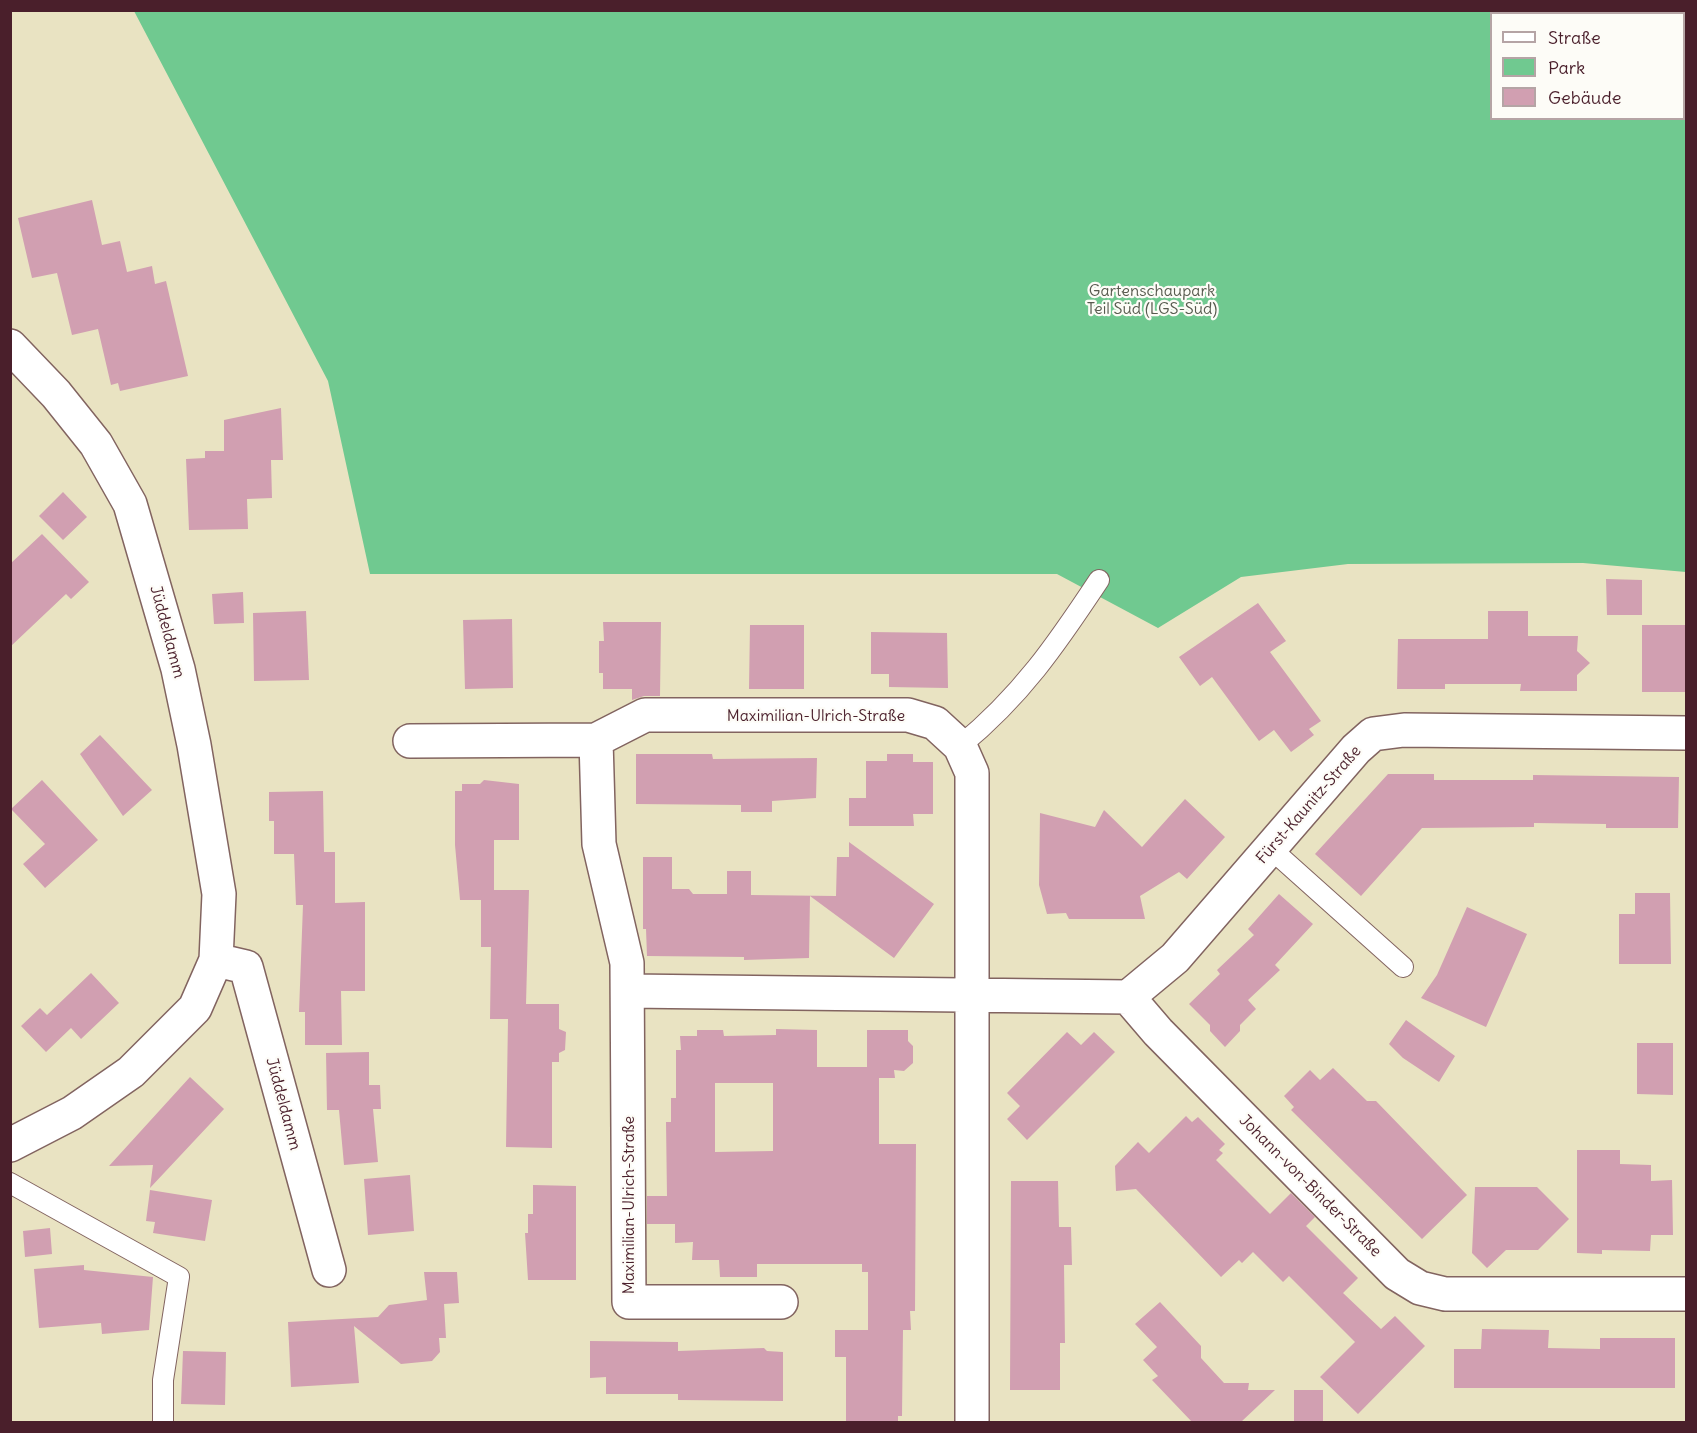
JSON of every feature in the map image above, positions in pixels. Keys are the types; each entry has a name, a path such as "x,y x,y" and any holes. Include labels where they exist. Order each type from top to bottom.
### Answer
{"street":[{"name":"Jüddeldamm","path":"10,346 56,394 96,444 130,504 175,658 194,745 219,894 216,960 195,1008 131,1072 72,1113 10,1145"},
{"name":"Maximilian-Ulrich-Straße","path":"410,741 596,740 645,715 908,715 935,723 960,746 972,773 972,1422"},
{"name":"Fürst-Kaunitz-Straße","path":"1128,997 1175,958 1356,749 1373,734 1404,730 1686,733"},
{"name":"Maximilian-Ulrich-Straße","path":"596,740 599,844 627,963 629,1302 781,1302"},
{"name":"Jüddeldamm","path":"216,960 246,967 329,1270"},
{"path":"628,991 1128,997"},
{"name":"Johann-von-Binder-Straße","path":"1128,997 1158,1032 1397,1274 1420,1288 1445,1294 1686,1294"}],"lane":[{"path":"960,746 997,716 1052,652 1099,580"},
{"path":"1270,848 1403,967"},
{"path":"10,1184 179,1277 162,1380 164,1422"}],"green space":[{"name":"Gartenschaupark Teil Süd (LGS-Süd)","path":"134,11 1686,11 1686,572 1583,563 1348,564 1241,577 1158,628 1057,574 370,574 328,381"}],"building":[{"path":"92,200 102,245 120,241 127,272 152,266 155,284 166,281 188,376 120,391 118,383 111,385 98,329 72,335 57,273 32,278 18,218"},
{"path":"281,408 283,460 271,460 272,498 247,499 248,529 189,530 186,459 205,458 205,451 224,451 224,420"},
{"path":"63,492 87,517 63,540 39,516"},
{"path":"42,534 89,582 71,599 66,594 10,647 10,564"},
{"path":"1606,579 1642,580 1642,615 1607,615"},
{"path":"243,592 244,623 214,624 212,594"},
{"path":"1258,603 1286,641 1270,652 1321,721 1309,729 1314,735 1291,752 1274,730 1259,741 1212,677 1200,686 1179,657"},
{"path":"306,611 309,680 254,681 253,613"},
{"path":"1488,611 1528,611 1528,636 1578,636 1577,651 1590,663 1577,675 1577,691 1520,691 1521,684 1445,684 1445,689 1397,689 1398,639 1488,639"},
{"path":"512,619 513,688 465,689 463,620"},
{"path":"603,622 661,622 660,696 644,696 632,700 632,689 603,689 603,673 599,673 599,641 604,641"},
{"path":"750,625 804,625 804,689 749,689"},
{"path":"1642,625 1686,625 1686,692 1642,692"},
{"path":"871,632 947,633 948,688 889,687 889,674 871,674"},
{"path":"100,735 152,790 123,816 80,754"},
{"path":"636,754 712,754 713,759 817,758 816,798 772,801 772,812 741,812 741,805 636,804"},
{"path":"887,754 913,754 913,762 933,762 933,814 913,814 914,826 849,826 849,798 866,798 866,761 887,761"},
{"path":"1388,774 1434,774 1434,780 1533,780 1533,775 1679,777 1678,828 1606,828 1606,824 1534,823 1534,827 1422,828 1361,896 1315,854"},
{"path":"42,780 98,840 45,888 23,864 45,844 11,809"},
{"path":"484,780 519,784 519,840 494,840 494,890 529,890 526,1004 559,1004 559,1029 566,1032 565,1050 559,1053 559,1062 552,1062 552,1148 506,1147 508,1019 490,1019 491,947 481,947 481,900 460,900 455,845 455,791 462,791 462,784 480,784"},
{"path":"323,791 324,852 335,852 335,903 365,902 365,991 341,991 342,1045 305,1045 305,1012 299,1012 303,905 296,905 294,854 274,854 274,821 269,821 269,792"},
{"path":"1185,799 1225,837 1187,879 1179,872 1140,896 1145,919 1069,919 1066,913 1047,914 1039,885 1040,813 1095,827 1104,810 1142,847"},
{"path":"849,842 934,904 894,958 810,896 809,958 744,960 744,957 647,956 646,929 643,929 643,857 672,857 672,889 689,889 693,894 727,894 727,871 751,871 751,895 836,896 837,857 849,857"},
{"path":"1635,893 1670,893 1671,964 1619,964 1619,914 1635,914"},
{"path":"1279,894 1313,924 1275,965 1280,970 1248,1000 1256,1009 1240,1025 1240,1031 1225,1047 1210,1031 1210,1025 1189,1004 1220,974 1217,970 1254,935 1248,929"},
{"path":"1467,907 1527,934 1486,1027 1421,998 1437,975"},
{"path":"91,973 119,1003 81,1039 71,1028 46,1052 21,1026 40,1008 47,1015"},
{"path":"1406,1020 1455,1056 1439,1082 1403,1058 1389,1044"},
{"path":"776,1029 817,1030 817,1067 867,1067 867,1030 908,1030 908,1041 913,1046 913,1063 904,1071 894,1070 895,1078 879,1078 879,1144 916,1144 915,1311 910,1311 911,1330 903,1330 902,1416 898,1416 898,1422 846,1422 846,1357 835,1357 835,1330 868,1330 868,1272 862,1272 862,1264 757,1264 757,1277 720,1277 719,1260 692,1260 693,1242 675,1243 675,1224 647,1224 647,1196 667,1196 666,1122 671,1122 671,1098 676,1098 676,1050 681,1050 680,1036 697,1036 697,1030 723,1030 724,1036 776,1035","holes":["715,1083 773,1083 773,1151 715,1152"]},
{"path":"1067,1032 1081,1045 1094,1032 1115,1052 1027,1140 1007,1119 1020,1106 1007,1093"},
{"path":"1637,1043 1673,1043 1673,1095 1637,1094"},
{"path":"369,1052 369,1085 380,1085 381,1109 373,1109 378,1162 344,1165 339,1110 327,1110 326,1053"},
{"path":"1333,1068 1367,1101 1376,1101 1467,1195 1422,1239 1291,1110 1294,1107 1284,1096 1310,1070 1320,1080"},
{"path":"190,1077 224,1109 150,1188 153,1165 109,1166"},
{"path":"1186,1116 1192,1122 1198,1117 1225,1144 1219,1150 1223,1153 1216,1160 1270,1214 1291,1193 1315,1217 1306,1226 1358,1278 1343,1293 1381,1329 1395,1316 1425,1346 1358,1414 1320,1377 1355,1342 1289,1276 1283,1282 1253,1252 1242,1263 1239,1260 1221,1277 1136,1189 1116,1191 1115,1166 1138,1142 1149,1153"},
{"path":"1577,1150 1620,1150 1620,1164 1651,1165 1651,1181 1672,1180 1673,1235 1651,1235 1650,1251 1602,1250 1602,1254 1577,1253"},
{"path":"410,1175 414,1231 368,1235 364,1179"},
{"path":"1011,1181 1058,1181 1059,1227 1071,1227 1072,1265 1064,1265 1065,1343 1060,1343 1060,1390 1010,1390"},
{"path":"533,1185 576,1186 576,1280 528,1280 525,1233 528,1233 528,1214 533,1214"},
{"path":"1475,1187 1537,1187 1569,1219 1538,1250 1506,1250 1487,1268 1472,1253"},
{"path":"150,1190 212,1200 205,1241 153,1233 155,1222 146,1221"},
{"path":"50,1228 52,1254 25,1257 23,1231"},
{"path":"84,1265 84,1270 153,1277 149,1330 102,1334 101,1323 39,1328 34,1269"},
{"path":"424,1272 457,1272 459,1303 444,1304 446,1338 439,1338 440,1352 432,1361 401,1364 354,1326 359,1383 291,1387 288,1322 378,1317 389,1305 427,1300"},
{"path":"1160,1302 1201,1346 1201,1358 1224,1383 1249,1383 1248,1390 1275,1390 1241,1422 1192,1422 1152,1380 1158,1376 1143,1360 1157,1347 1135,1324"},
{"path":"1482,1329 1549,1330 1548,1348 1600,1349 1600,1338 1675,1338 1675,1388 1454,1388 1454,1349 1481,1349"},
{"path":"590,1341 678,1342 678,1351 764,1348 767,1351 783,1352 783,1401 678,1400 678,1394 606,1394 606,1377 590,1378"},
{"path":"183,1351 226,1352 225,1405 181,1404"},
{"path":"1294,1390 1323,1390 1323,1422 1294,1422"}]}
